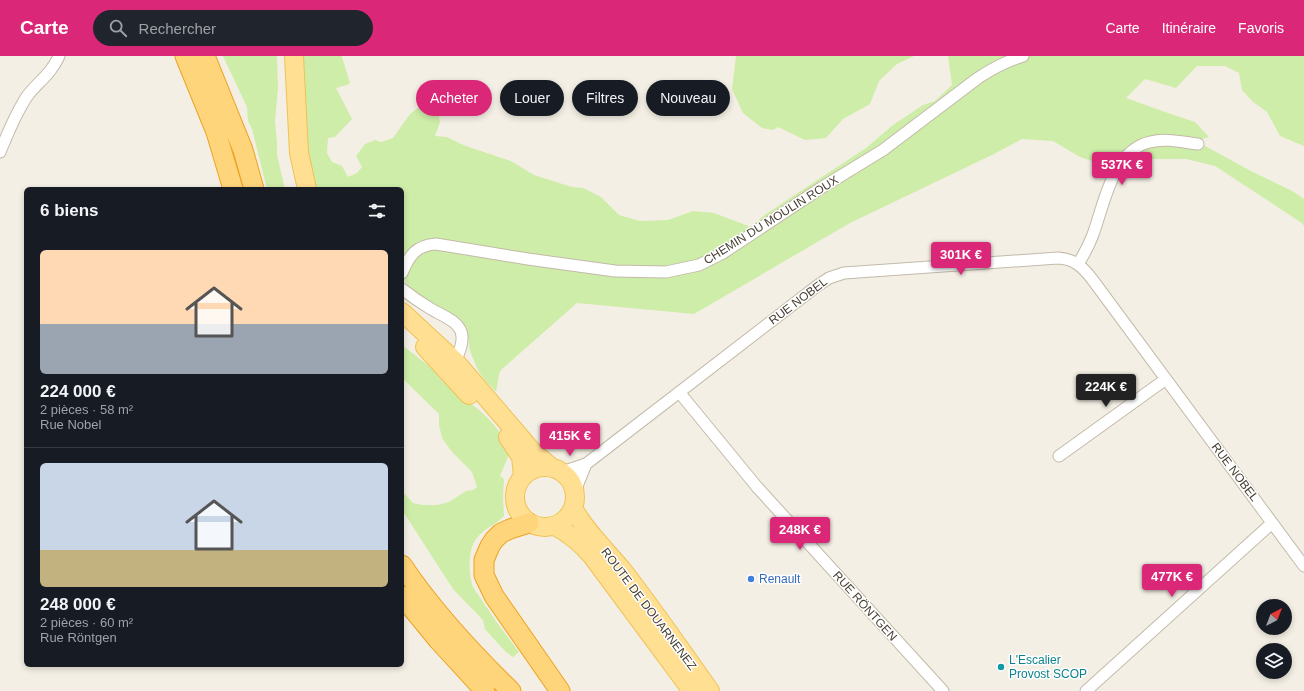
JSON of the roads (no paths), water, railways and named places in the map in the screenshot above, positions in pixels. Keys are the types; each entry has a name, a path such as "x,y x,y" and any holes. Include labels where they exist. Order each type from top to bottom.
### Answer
{"highway":[{"path":"185,56 212,120 224,155 232,187"},
{"path":"205,56 243,150 253,187"},
{"path":"529,523 501,533 494,540 484,560 484,575 494,596 560,691"},
{"path":"404,568 452,630 511,691"},
{"path":"404,598 444,647 485,691"}],"main road":[{"path":"284,56 287,139 296,187"},
{"path":"294,56 299,153 307,187"},
{"path":"404,314 455,360 533,452 568,477 574,499 569,516 555,526 542,527 529,523 517,510 515,501 516,487 523,476 531,470 541,467 556,469"},
{"path":"404,326 497,424 514,444 521,457 523,476"},
{"name":"ROUTE DE DOUARNENEZ","path":"574,499 586,528 611,556 640,593 710,691"},
{"name":"ROUTE DE DOUARNENEZ","path":"555,526 580,542 592,556 692,691"}],"street":[{"path":"0,152 21,107 29,94 56,63 59,56"},
{"name":"CHEMIN DU MOULIN ROUX","path":"404,269 414,252 428,244 615,271 666,272 699,265 723,253 821,188 883,150 978,78 1005,62 1024,56"},
{"path":"1078,264 1091,239 1114,174 1123,160 1133,150 1148,142 1172,140 1198,144"},
{"name":"RUE NOBEL","path":"556,469 586,464 816,286 835,275 844,273 1058,258 1067,259 1078,264 1092,279 1304,566"},
{"path":"404,290 447,318 460,329 462,334 462,342 459,354 455,360 455,380"},
{"path":"1059,456 1166,379"},
{"name":"RUE RÖNTGEN","path":"679,392 757,488 943,691"},
{"path":"574,499 586,464"},
{"path":"1086,691 1272,523"}],"place":[{"name":"Renault","path":"751,579"},
{"name":"L'Escalier Provost SCOP","path":"1001,667"}]}
